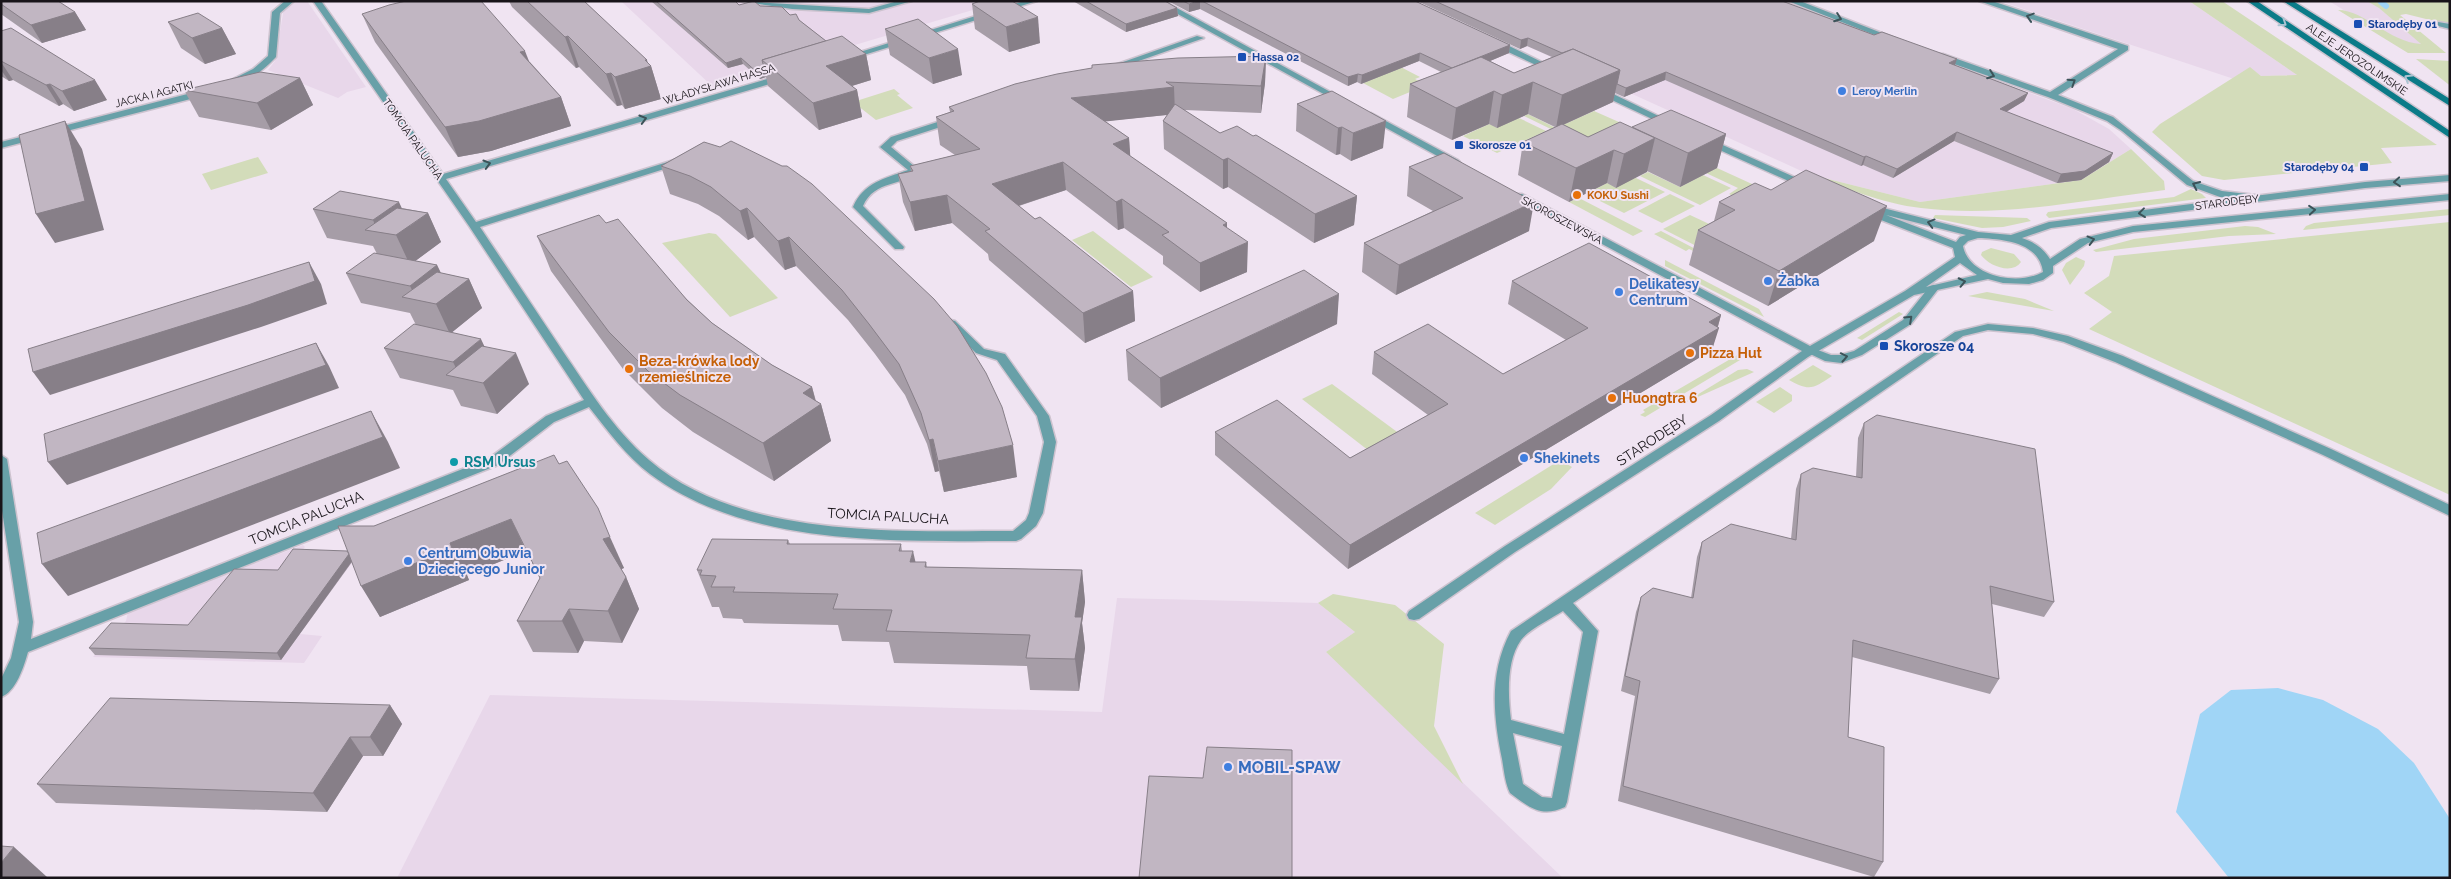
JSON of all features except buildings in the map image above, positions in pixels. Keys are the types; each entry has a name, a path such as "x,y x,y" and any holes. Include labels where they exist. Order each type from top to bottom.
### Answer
{"main road":[{"name":"ALEJE JEROZOLIMSKIE","path":"2251,1 2450,135"},
{"name":"ALEJE JEROZOLIMSKIE","path":"2288,1 2450,104"}],"street":[{"path":"224,86 267,64 272,57 275,47 276,12 290,1"},
{"name":"TOMCIA PALUCHA","path":"317,1 474,226 592,402 631,451 663,478 705,501 744,515 831,532 1016,536 1031,523 1036,513 1050,442 1043,416 1001,358 980,350 944,317"},
{"path":"743,1 792,7 869,11 908,1"},
{"path":"835,61 1033,1"},
{"path":"1158,1 1466,168"},
{"path":"1792,1 1905,43"},
{"path":"1983,1 2125,48 2051,95"},
{"path":"2440,24 2450,27"},
{"path":"1104,70 1200,38"},
{"path":"1486,38 1564,74"},
{"path":"1932,53 2051,95 2118,124 2190,183 2220,194 2260,198"},
{"name":"WŁADYSŁAWA HASSA","path":"440,178 789,75"},
{"path":"1590,86 1680,129"},
{"name":"JACKA I AGATKI","path":"1,145 209,91"},
{"path":"899,247 858,207 862,195 878,184 915,171 885,147 894,139 967,115"},
{"path":"1698,136 1821,192"},
{"path":"474,226 684,159"},
{"name":"STARODĘBY","path":"2011,239 2049,225 2365,185 2448,177"},
{"name":"SKOROSZEWSKA","path":"1513,193 1810,351 1829,358 1841,359 1858,353 1908,322 1934,288"},
{"name":"STARODĘBY","path":"1909,293 1989,276 2008,281 2026,282 2045,276 2048,273 2049,264 2084,241 2133,229 2450,197"},
{"path":"1958,246 1854,204 1978,235 2011,239 2036,250 2049,264"},
{"path":"1958,246 1964,239 1978,235"},
{"path":"1958,246 1961,258 1972,268 1989,276"},
{"name":"STARODĘBY","path":"1414,615 1510,549 1715,418 1810,351 1909,293 1961,258"},
{"path":"1564,602 1591,631 1559,802 1552,806 1539,804 1516,788 1503,726 1502,670 1516,635 1564,602 1959,334 1988,326 2033,331 2068,339 2119,358 2327,452 2450,511"},
{"name":"TOMCIA PALUCHA","path":"23,648 498,460 550,419 592,402"},
{"path":"1,459 26,622 23,648 18,663 1,691"},
{"path":"1503,726 1531,731 1570,742"}],"shaded area":[{"path":"297,1 307,1 366,87 347,92 338,98 268,70 275,61 284,8"},
{"path":"621,1 1003,1 713,87"},
{"name":"Leroy Merlin","path":"1428,1 1784,1 2073,109 2109,129 2131,149 2081,180 1920,202 1808,174"},
{"path":"1999,1 2189,1 2297,75 2261,76 2250,68 2234,79"},
{"path":"2329,1 2371,1 2427,49 2409,50"},
{"path":"303,545 305,547 298,555 356,557 300,634 322,636 304,663 93,657 126,621 128,612"},
{"path":"1117,598 1318,603 1355,632 1326,652 1563,878 397,878 490,695 1102,712"}],"green space":[{"path":"2189,1 2222,1 2437,145 2381,148 2392,163 2224,180 2202,176 2152,132 2160,124 2250,67 2261,76 2297,75"},
{"path":"2367,1 2450,1 2450,25 2406,14 2400,15 2446,53 2408,53 2338,10 2358,15 2398,38 2421,44 2379,8"},
{"path":"2416,59 2450,61 2450,85 2448,84"},
{"path":"1391,62 1420,77 1415,79 1427,85 1393,99 1363,83 1376,78"},
{"path":"894,89 900,94 897,95 913,108 876,120 853,102"},
{"path":"1594,111 1628,126 1596,151 1524,116 1528,114 1556,128"},
{"path":"1519,118 1546,131 1497,153 1463,136 1489,124"},
{"path":"2131,149 2164,181 2165,190 2043,207 1951,211 1892,203 1808,174 1920,202 2081,180"},
{"path":"258,157 268,173 211,190 202,174"},
{"path":"1717,168 1796,204 1767,212 1729,194 1738,188 1706,173"},
{"path":"1648,172 1680,187 1703,175 1731,188 1700,205 1640,176"},
{"path":"1636,178 1665,192 1624,213 1586,194 1607,183"},
{"path":"2191,189 2206,198 2049,218 2046,215 2048,212 2174,197"},
{"path":"1670,194 1695,206 1662,223 1638,211"},
{"path":"1579,198 1643,231 1633,236 1569,202"},
{"path":"2450,209 2450,215 2303,230 2306,226 2314,223"},
{"path":"1690,215 1722,230 1710,253 1663,229"},
{"path":"1935,215 2027,218 2031,221 2003,227 1982,228 1933,218"},
{"path":"2450,222 2450,495 2089,329 2112,312 2084,293 2109,276 2114,256"},
{"path":"2245,226 2258,227 2276,234 2229,236 2096,252 2093,250 2134,239"},
{"path":"1093,231 1153,277 1131,287 1072,240"},
{"path":"1661,231 1707,255 1704,256 1689,249 1686,251 1654,234"},
{"path":"709,233 716,234 778,298 730,317 662,243"},
{"path":"1991,248 2014,254 2021,262 2012,268 2001,268 1989,263 1981,255 1982,252"},
{"path":"2076,257 2085,261 2084,266 2070,285 2062,270 2066,263"},
{"path":"1665,260 1759,309 1764,317 1665,266"},
{"path":"1987,292 2025,299 2054,311 1968,296"},
{"path":"1899,312 1903,314 1862,340 1857,338"},
{"path":"1739,354 1740,360 1645,417 1640,415 1645,412 1643,410"},
{"path":"1813,365 1832,376 1812,387 1802,386 1789,380"},
{"path":"1747,369 1754,372 1682,404 1738,370"},
{"path":"1332,384 1404,437 1373,454 1302,399"},
{"path":"1780,387 1792,395 1792,401 1774,413 1756,402"},
{"path":"1560,460 1572,467 1551,489 1495,525 1475,513"},
{"path":"1333,594 1395,605 1444,644 1434,726 1463,784 1326,652 1355,632 1318,603"}],"water":[{"path":"2278,688 2323,700 2378,729 2414,763 2450,819 2450,878 2229,878 2176,812 2200,714 2231,690"}],"waterway":[{"path":"2381,2 2386,6"}],"place":[{"name":"Starodęby 01","path":"2358,24"},
{"name":"Hassa 02","path":"1242,57"},
{"name":"Leroy Merlin","path":"1842,91"},
{"name":"Skorosze 01","path":"1459,145"},
{"name":"Starodęby 04","path":"2364,167"},
{"name":"KOKU Sushi","path":"1577,195"},
{"name":"Żabka","path":"1768,281"},
{"name":"Delikatesy Centrum","path":"1619,292"},
{"name":"Skorosze 04","path":"1884,346"},
{"name":"Pizza Hut","path":"1690,353"},
{"name":"Beza-krówka lody rzemieślnicze","path":"629,369"},
{"name":"Huongtra 6","path":"1612,398"},
{"name":"Shekinets","path":"1524,458"},
{"name":"RSM Ursus","path":"454,462"},
{"name":"Centrum Obuwia Dziecięcego Junior","path":"408,561"},
{"name":"MOBIL-SPAW","path":"1228,767"}]}
